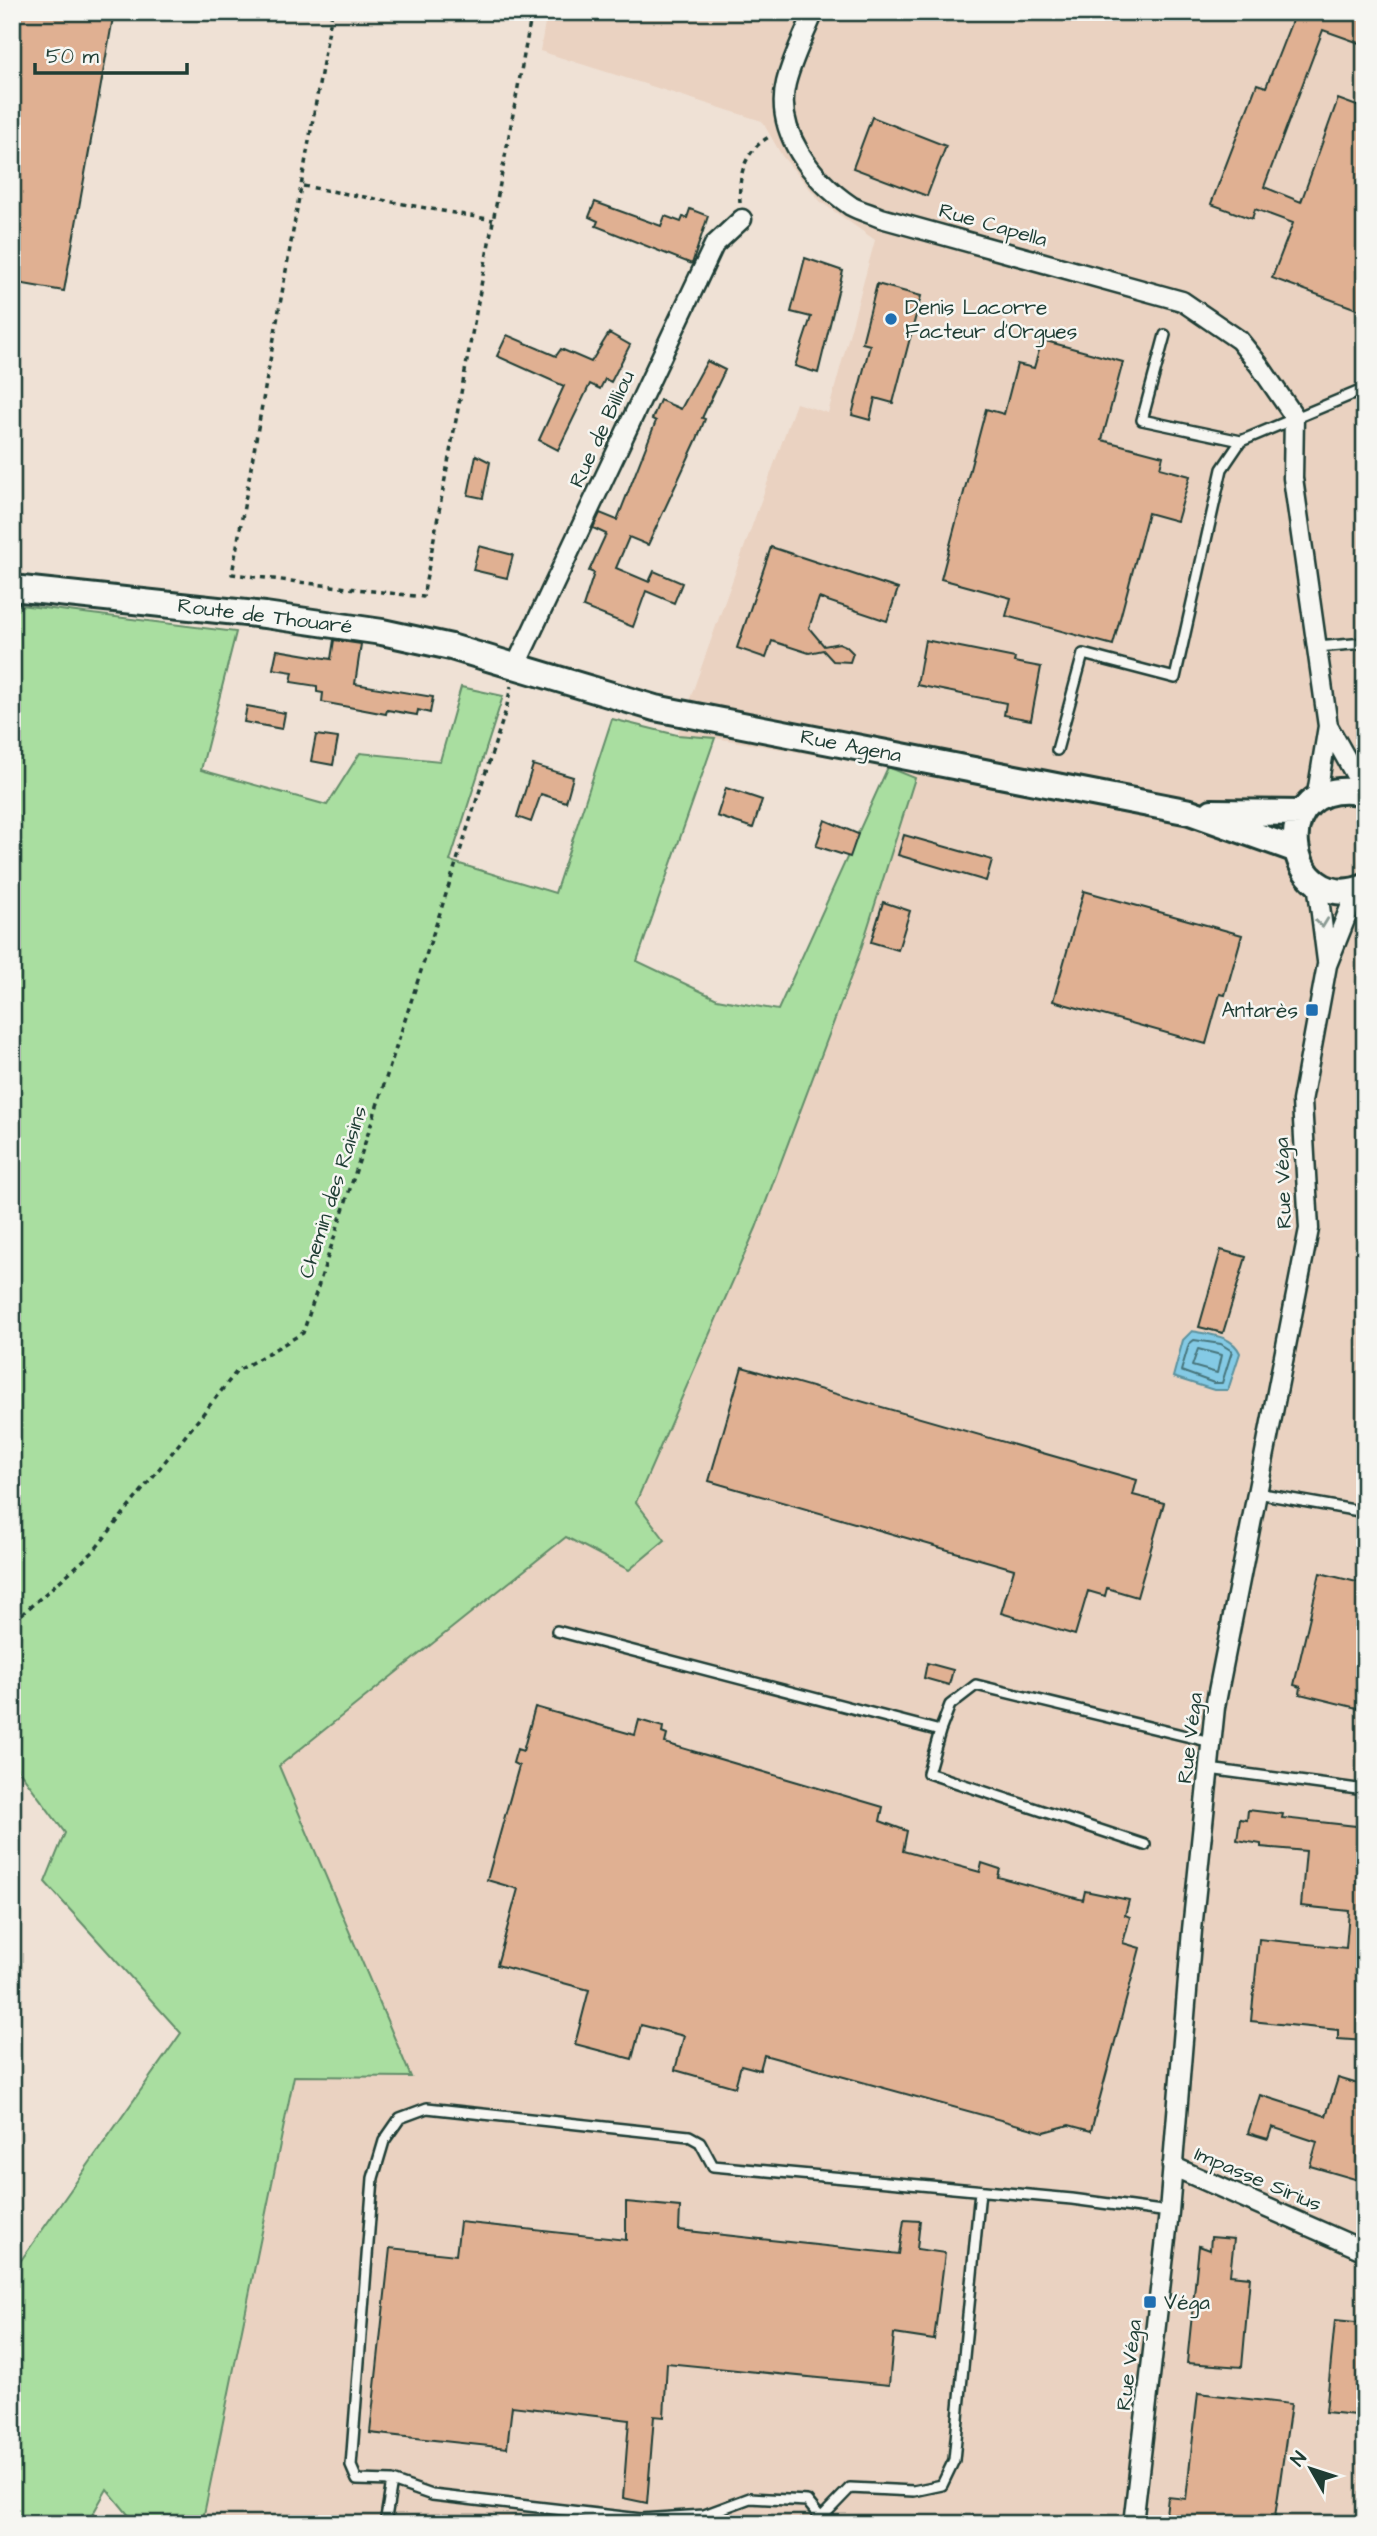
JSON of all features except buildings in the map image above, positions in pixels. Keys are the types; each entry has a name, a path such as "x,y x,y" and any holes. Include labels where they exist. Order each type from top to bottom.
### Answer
{"main road":[{"name":"Route de Thouaré","path":"12,587 350,626 451,648 514,667"},
{"name":"Rue Agena","path":"514,667 654,708 1190,812 1294,849"},
{"name":"Rue Agena","path":"1190,812 1309,806 1347,790 1365,792"},
{"path":"1309,806 1295,830 1294,849 1300,864 1317,882 1342,891 1361,889"}],"street":[{"name":"Rue Capella","path":"814,12 785,86 788,130 804,160 830,188 853,207 881,218 1182,301 1239,340 1294,416"},
{"name":"Rue de Billiou","path":"514,667 714,245 742,219"},
{"path":"1294,416 1293,478 1328,726 1309,806"},
{"path":"1328,726 1365,792"},
{"name":"Rue Véga","path":"1317,882 1327,965"},
{"name":"Rue Véga","path":"1133,2524 1169,2212 1215,1707 1309,1229 1302,1101 1327,965 1361,889"},
{"name":"Impasse Sirius","path":"1172,2166 1365,2250"}],"lane":[{"path":"1165,335 1142,420 1241,441"},
{"path":"1057,750 1083,654 1175,678 1222,469 1241,441 1294,416 1365,389"},
{"path":"1317,647 1365,643"},
{"path":"1257,1493 1365,1512"},
{"path":"557,1631 940,1731"},
{"path":"1145,1844 928,1773 950,1705 976,1685 1211,1742"},
{"path":"1209,1769 1365,1790"},
{"path":"980,2191 954,2460 942,2485 914,2491 850,2488 824,2521 807,2501 792,2499 750,2498 704,2515 641,2519 432,2494 392,2481 357,2480 351,2466 373,2178 384,2140 400,2118 427,2108 689,2136 700,2142 713,2166 1072,2199 1169,2212"},
{"path":"385,2524 392,2481"}],"path":[{"path":"331,12 303,186 232,573 423,597 532,12"},
{"path":"742,219 740,181 744,164 760,142 788,130"},
{"path":"303,186 493,220"},
{"name":"Chemin des Raisins","path":"12,1618 22,1614 93,1552 237,1371 303,1332 506,710 514,667"}],"shaded area":[{"path":"547,12 1365,12 1365,2524 202,2524 295,2076 411,2077 279,1766 566,1536 629,1570 665,1540 636,1502 756,1228 859,955 915,778 888,767 715,738 677,735 796,403 828,413 875,240 821,202 782,156 762,121 540,51"}],"green space":[{"path":"12,604 236,632 201,770 327,805 360,753 440,761 461,687 503,696 450,861 555,893 612,719 677,735 715,738 637,961 717,999 778,1010 888,767 915,778 859,955 756,1228 636,1502 665,1540 629,1570 566,1537 279,1766 411,2077 294,2076 202,2524 130,2524 131,2518 107,2489 87,2524 12,2524 12,2460 15,2455 12,2453 12,2273 181,2033 45,1882 65,1833 12,1761"}],"water":[{"path":"1192,1331 1226,1339 1240,1353 1228,1390 1214,1390 1173,1377 1183,1340"}],"place":[{"name":"Denis Lacorre Facteur d'Orgues","path":"891,319"},
{"name":"Antarès","path":"1312,1010"},
{"name":"Véga","path":"1150,2302"}]}
